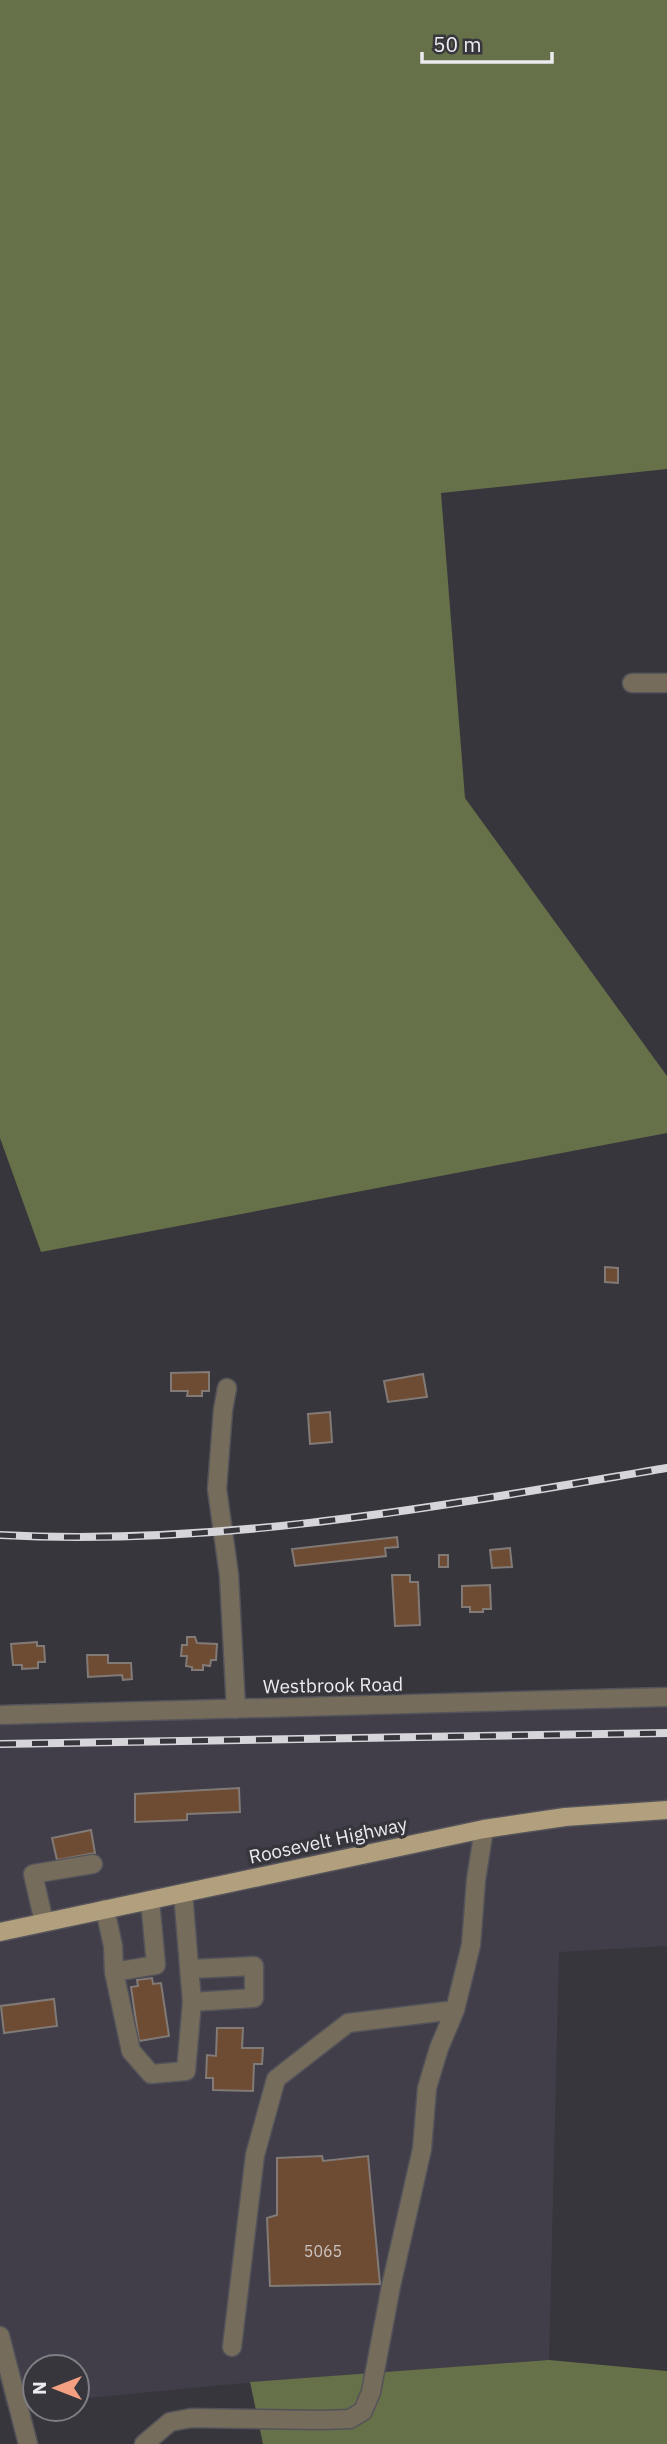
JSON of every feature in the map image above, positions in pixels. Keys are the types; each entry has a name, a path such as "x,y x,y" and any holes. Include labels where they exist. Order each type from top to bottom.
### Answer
{"main road":[{"name":"Roosevelt Highway","path":"0,1932 484,1829 565,1817 667,1810"}],"street":[{"path":"632,682 667,683"},
{"path":"227,1388 217,1489 229,1575 236,1709"},
{"name":"Westbrook Road","path":"0,1716 667,1697"},
{"path":"144,2444 170,2423 191,2418 350,2419 363,2411 371,2392 422,2149 426,2088 455,2010 471,1945 476,1880 484,1829"},
{"path":"44,1922 33,1874 93,1864"},
{"path":"104,1909 131,2051 151,2074 186,2071 192,2002 183,1893"},
{"path":"114,1972 156,1965 149,1900"},
{"path":"191,1969 254,1966 254,1998 192,2002"},
{"path":"232,2347 255,2155 276,2079 348,2023 455,2010"},
{"path":"0,2336 4,2370 28,2444"}],"shaded area":[{"path":"536,1692 667,1692 667,1946 559,1952 549,2360 91,2398 91,2353 21,2353 21,2404 6,2406 0,2380 0,1706"}],"green space":[{"path":"0,0 667,0 667,469 441,493 465,798 667,1076 667,1133 41,1252 0,1138"},
{"path":"549,2360 667,2371 667,2444 263,2444 250,2382"}],"building":[{"path":"605,1267 618,1268 618,1283 605,1282"},
{"path":"209,1372 209,1391 202,1391 202,1396 187,1396 188,1391 171,1391 171,1373"},
{"path":"423,1374 427,1397 388,1402 384,1381"},
{"path":"330,1412 332,1442 310,1444 308,1414"},
{"path":"397,1537 398,1547 385,1548 386,1556 295,1566 292,1549"},
{"path":"510,1548 512,1567 492,1568 490,1550"},
{"path":"439,1555 448,1555 448,1567 439,1567"},
{"path":"392,1575 410,1575 410,1582 418,1582 420,1625 395,1626"},
{"path":"490,1585 491,1609 470,1612 470,1607 462,1607 462,1586"},
{"path":"187,1637 195,1637 197,1643 217,1644 216,1660 211,1660 210,1666 203,1665 203,1670 192,1670 192,1667 186,1666 187,1656 181,1656 182,1645 187,1645"},
{"path":"37,1642 37,1646 44,1646 45,1662 38,1662 38,1668 22,1669 22,1665 13,1665 11,1644"},
{"path":"87,1655 108,1655 108,1663 131,1663 132,1679 123,1680 122,1675 88,1677"},
{"path":"239,1788 240,1812 187,1814 187,1820 135,1822 135,1794"},
{"path":"91,1830 95,1853 57,1860 52,1838"},
{"path":"152,1978 153,1984 161,1983 169,2036 139,2041 131,1987 138,1986 137,1980"},
{"path":"54,1999 57,2026 4,2033 1,2006"},
{"path":"217,2028 243,2028 242,2048 263,2048 262,2064 254,2064 253,2091 213,2090 213,2078 206,2078 207,2055 216,2056"},
{"path":"322,2156 323,2161 368,2156 380,2284 270,2286 267,2218 277,2215 277,2158"}],"railway":[{"path":"0,1535 168,1535 251,1529 418,1509 667,1468"},
{"path":"0,1744 667,1733"}]}
